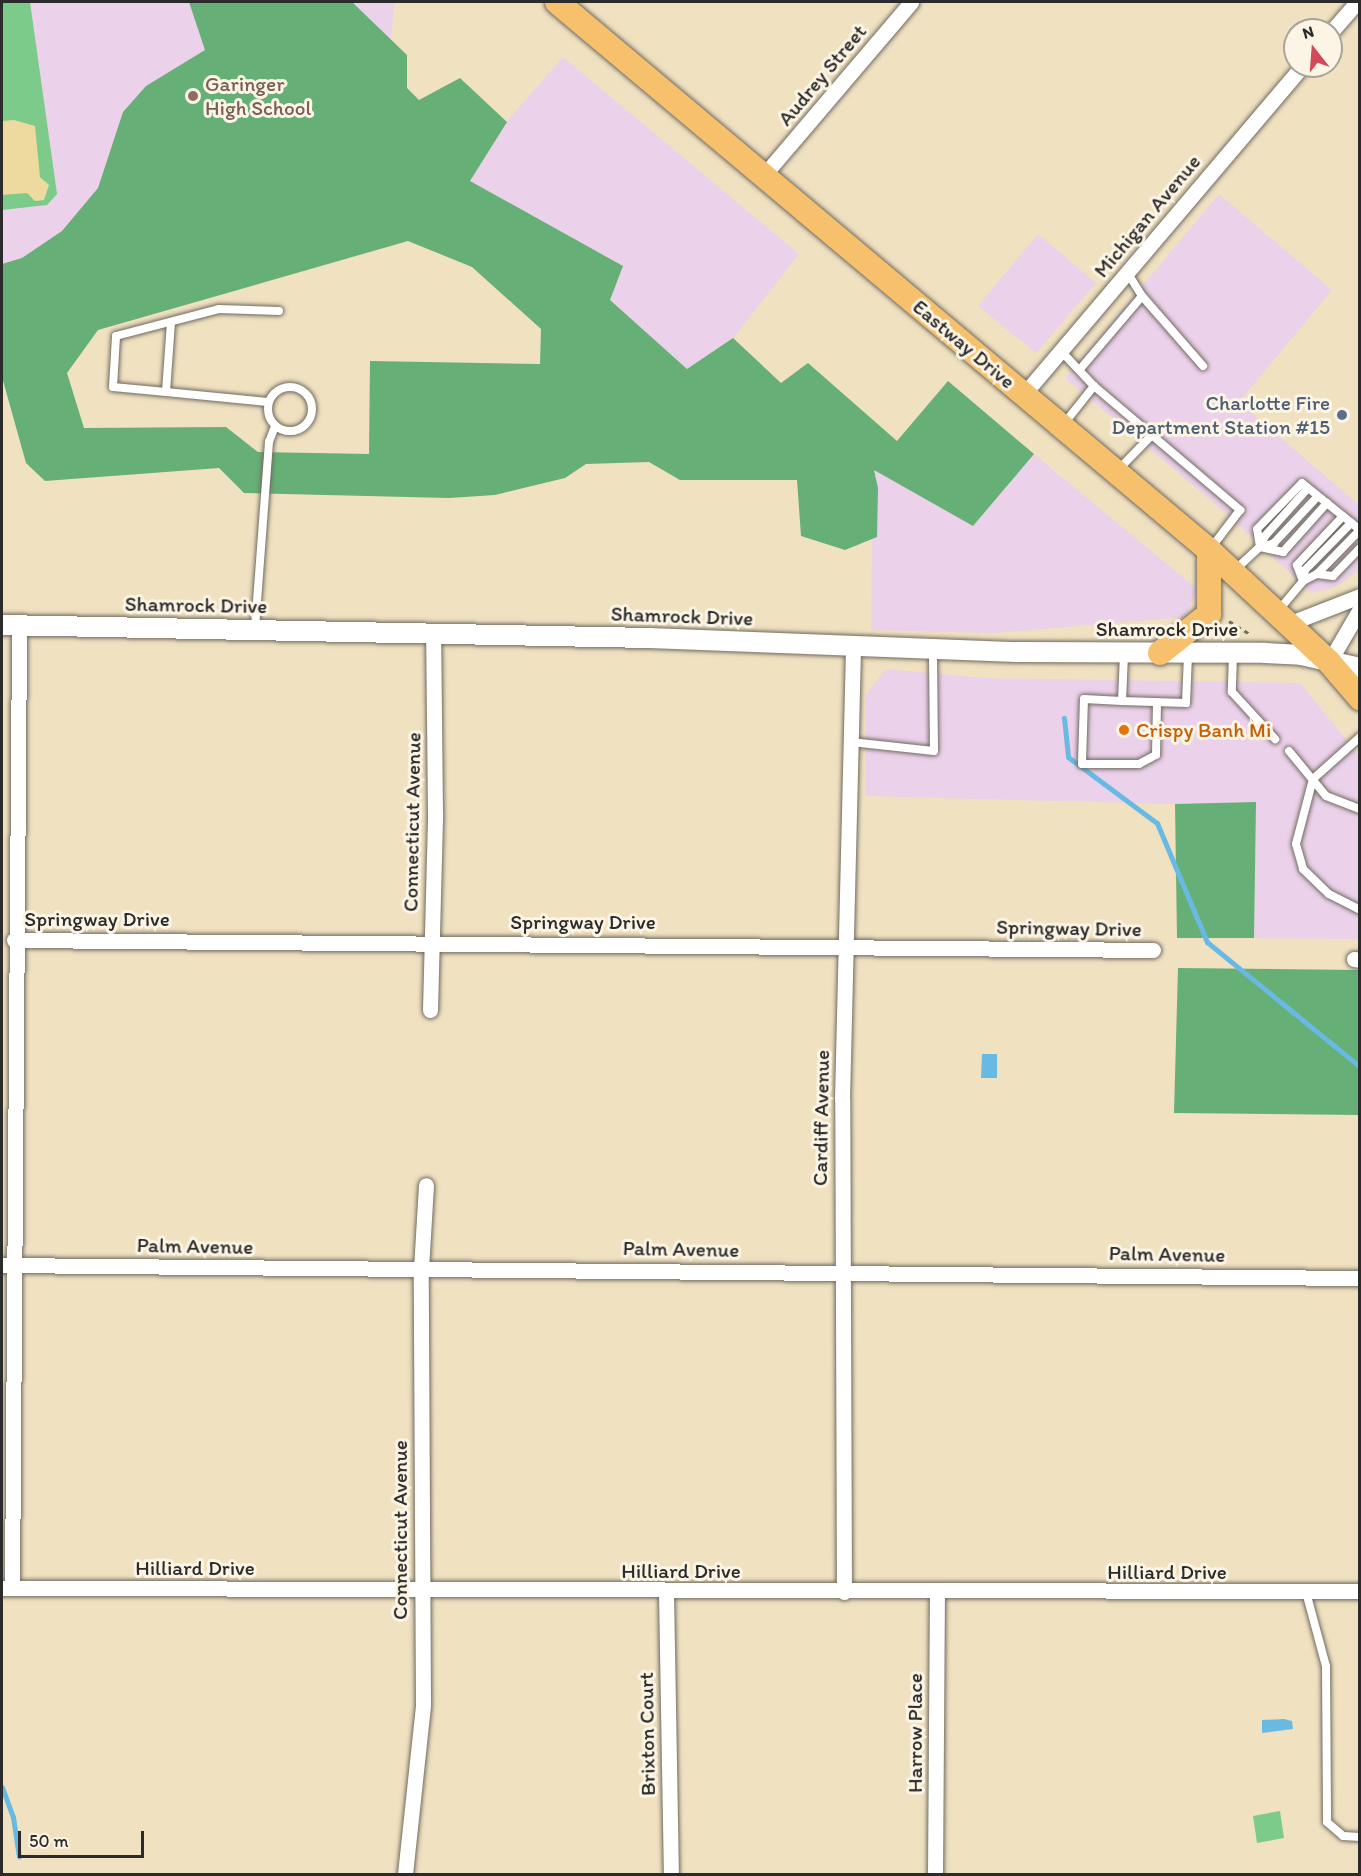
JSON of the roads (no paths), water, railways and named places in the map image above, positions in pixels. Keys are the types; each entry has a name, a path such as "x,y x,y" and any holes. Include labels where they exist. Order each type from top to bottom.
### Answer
{"main road":[{"name":"Eastway Drive","path":"557,2 1209,550 1329,662 1359,698"},
{"path":"1160,653 1209,614 1209,550"}],"street":[{"name":"Audrey Street","path":"764,175 911,2"},
{"path":"1343,18 1357,2"},
{"name":"Michigan Avenue","path":"1024,394 1292,78"},
{"path":"1282,619 1359,596"},
{"path":"1329,662 1359,609"},
{"path":"7,1588 7,1265 14,940 10,625"},
{"name":"Shamrock Drive","path":"10,625 1300,655 1359,668"},
{"name":"Connecticut Avenue","path":"430,1010 432,634"},
{"name":"Cardiff Avenue","path":"844,1592 842,1271 845,945 853,645"},
{"name":"Springway Drive","path":"14,940 845,945 1153,950"},
{"name":"Connecticut Avenue","path":"405,1875 423,1705 420,1591 421,1269 426,1185"},
{"name":"Palm Avenue","path":"7,1265 842,1271 1359,1278"},
{"name":"Hilliard Drive","path":"7,1588 666,1592 1359,1591"},
{"name":"Brixton Court","path":"666,1592 671,1875"},
{"name":"Harrow Place","path":"935,1875 937,1592"}],"lane":[{"path":"1127,272 1142,296 1203,366"},
{"path":"1080,368 1142,296"},
{"path":"268,402 113,387 116,336 219,309 279,311"},
{"path":"166,392 171,322"},
{"path":"1061,351 1080,368 1094,386 1240,510 1209,550"},
{"path":"288,386 302,390 311,401 311,416 302,427 288,431 275,426 267,413 268,402 274,393 288,386"},
{"path":"1062,426 1094,386"},
{"path":"255,630 269,442 275,426"},
{"path":"1116,471 1152,435"},
{"path":"1260,548 1257,529 1305,485 1359,530 1317,574 1303,581"},
{"path":"1233,572 1260,548 1274,543 1318,496"},
{"path":"1260,548 1283,552 1327,503"},
{"path":"1303,581 1297,565 1343,516"},
{"path":"1282,619 1303,581 1305,570 1351,523"},
{"path":"1317,574 1333,576 1359,548"},
{"path":"850,742 934,751 933,648"},
{"path":"1122,701 1124,652"},
{"path":"1158,703 1156,755 1139,764 1082,764 1084,699 1186,703 1188,653"},
{"path":"1233,653 1232,692 1275,739"},
{"path":"1359,737 1313,779 1296,844 1303,869 1329,894 1359,910"},
{"path":"1289,751 1326,796 1359,809"},
{"path":"1306,1592 1326,1666 1327,1822 1343,1836 1359,1837"}],"water":[{"path":"982,1054 997,1054 997,1078 981,1078"},
{"path":"1262,1720 1292,1721 1293,1729 1262,1733"}],"waterway":[{"path":"1064,718 1068,757 1157,823 1207,942 1360,1067"},
{"path":"2,1787 13,1817 19,1857"}],"place":[{"name":"Garinger High School","path":"193,96"},
{"name":"Charlotte Fire Department Station #15","path":"1342,415"},
{"name":"Crispy Banh Mi","path":"1124,730"}]}
